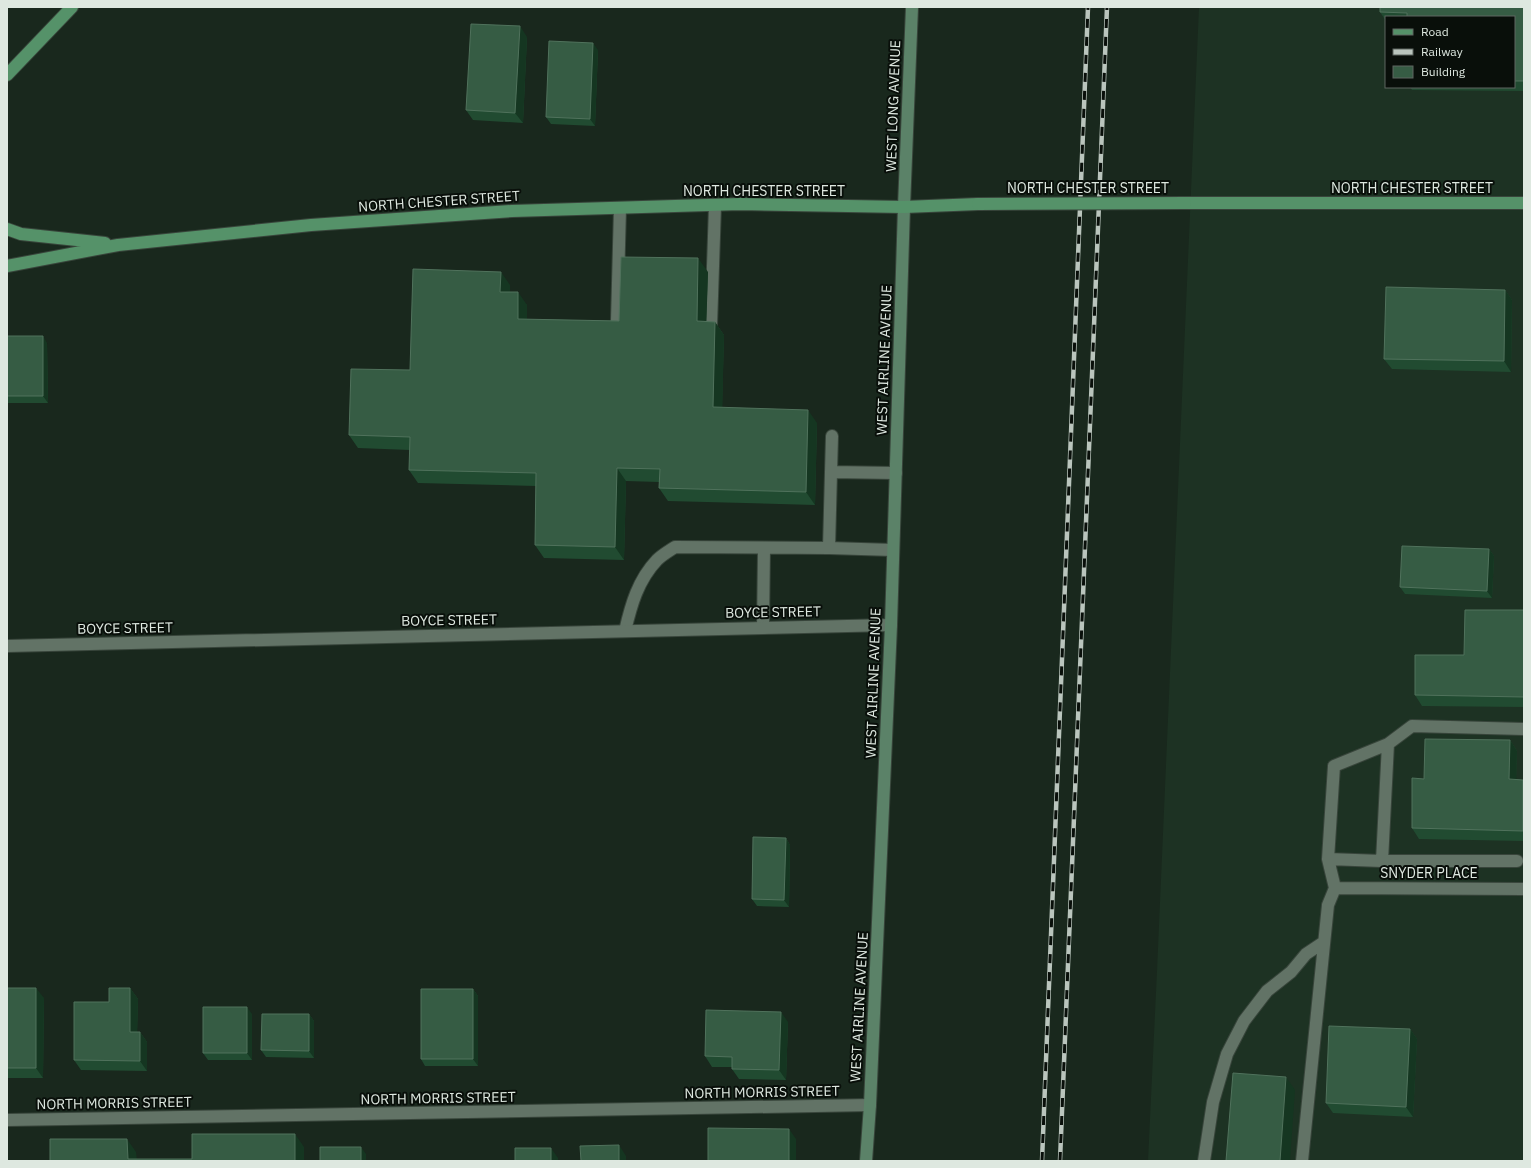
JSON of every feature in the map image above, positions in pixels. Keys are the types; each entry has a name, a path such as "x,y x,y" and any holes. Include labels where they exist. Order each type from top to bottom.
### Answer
{"main road":[{"path":"7,75 72,7"},
{"name":"WEST LONG AVENUE","path":"904,207 912,7"},
{"name":"NORTH CHESTER STREET","path":"7,266 118,245 311,225 512,211 715,206 740,204 904,207 978,204 1524,203"},
{"name":"WEST AIRLINE AVENUE","path":"866,1161 870,1105 891,625 904,207"},
{"path":"7,229 21,234 118,245"}],"street":[{"path":"711,326 715,206"},
{"path":"617,321 620,208"},
{"path":"829,548 832,436"},
{"path":"831,472 896,473"},
{"path":"625,631 631,604 643,577 658,559 675,548 829,548 893,550"},
{"path":"763,628 764,548"},
{"name":"BOYCE STREET","path":"7,646 891,625"},
{"path":"1302,1161 1328,905 1335,888 1328,859 1334,766 1388,744 1412,726 1524,729"},
{"path":"1382,861 1388,744"},
{"path":"1328,859 1382,861 1517,861"},
{"name":"SNYDER PLACE","path":"1335,888 1524,889"},
{"path":"1204,1161 1213,1102 1221,1074 1227,1054 1244,1021 1267,991 1291,972 1306,954 1324,942"},
{"name":"NORTH MORRIS STREET","path":"7,1120 870,1105"}],"shaded area":[{"path":"1199,7 1524,7 1524,1161 1148,1161"}],"building":[{"path":"1380,7 1524,7 1524,81 1515,81 1515,16 1407,16 1407,13 1380,12"},
{"path":"471,24 520,26 515,113 466,110"},
{"path":"549,41 593,43 590,119 546,117"},
{"path":"621,257 698,258 697,321 715,322 713,407 808,410 806,492 659,488 660,469 617,468 615,547 535,545 536,473 409,470 410,437 349,435 351,369 410,370 413,269 501,272 500,292 518,292 518,319 619,321"},
{"path":"1386,287 1505,290 1504,361 1384,359"},
{"path":"7,336 43,336 43,396 7,396"},
{"path":"1402,546 1489,549 1487,591 1400,587"},
{"path":"1465,610 1524,610 1524,697 1415,695 1415,655 1464,655"},
{"path":"1425,739 1510,740 1509,779 1523,780 1523,831 1412,828 1412,778 1424,779"},
{"path":"753,837 786,838 784,900 752,899"},
{"path":"7,988 36,988 36,1068 7,1068"},
{"path":"109,988 130,988 130,1032 140,1032 140,1061 74,1060 74,1002 109,1002"},
{"path":"421,989 473,989 473,1059 421,1059"},
{"path":"203,1007 247,1007 247,1053 203,1053"},
{"path":"706,1010 781,1012 779,1070 732,1069 732,1057 705,1056"},
{"path":"262,1014 309,1014 309,1051 261,1050"},
{"path":"1329,1026 1410,1029 1406,1107 1326,1103"},
{"path":"1233,1073 1286,1077 1280,1161 1226,1161"},
{"path":"708,1128 789,1129 789,1161 708,1161"},
{"path":"192,1134 295,1134 295,1161 50,1161 50,1139 127,1139 128,1159 192,1159"},
{"path":"619,1145 619,1161 581,1161 580,1146"},
{"path":"320,1147 361,1147 361,1161 320,1161"},
{"path":"515,1148 551,1148 551,1161 515,1161"}],"railway":[{"path":"1042,1161 1088,7"},
{"path":"1060,1161 1107,7"}]}
